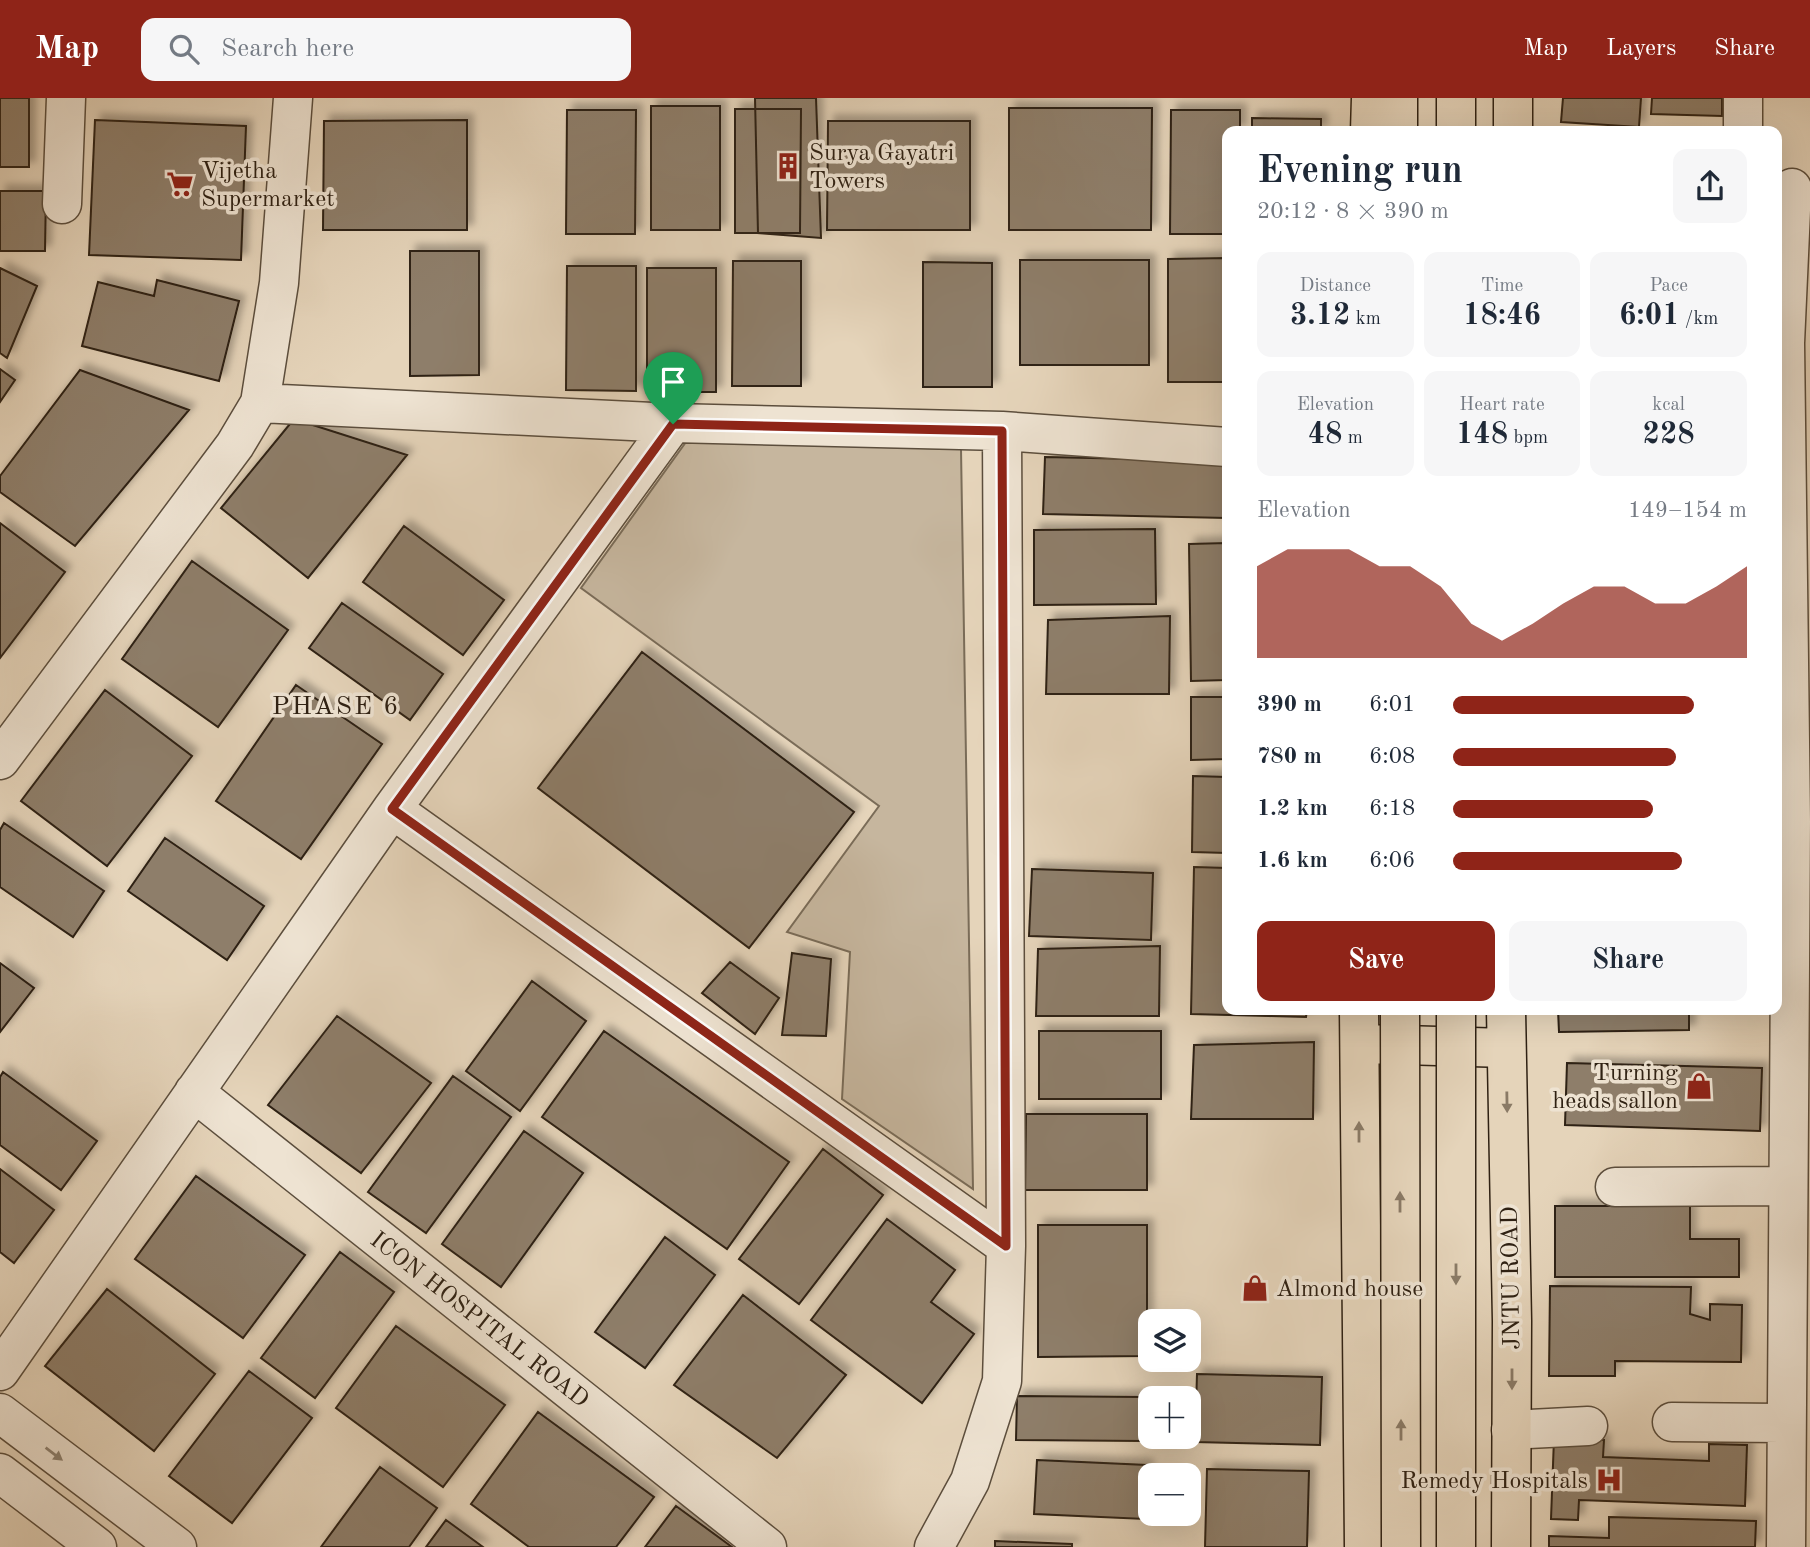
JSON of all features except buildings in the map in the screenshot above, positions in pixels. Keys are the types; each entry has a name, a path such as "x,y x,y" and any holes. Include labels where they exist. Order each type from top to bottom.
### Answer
{"main road":[{"path":"1370,126 1371,98"},
{"path":"1398,98 1398,126"},
{"path":"1456,98 1456,126"},
{"path":"1513,98 1513,126"},
{"path":"1400,1015 1401,1547"},
{"path":"1456,1015 1456,1547"},
{"name":"JNTU ROAD","path":"1506,1015 1511,1547"},
{"path":"1364,1547 1359,1027 1506,1048"}],"street":[{"path":"62,204 66,98"},
{"path":"0,760 236,444 260,403 279,283 293,98"},
{"path":"1743,98 1743,126"},
{"path":"1782,572 1798,459 1790,343 1793,187"},
{"path":"260,403 673,424 1002,431 1222,447"},
{"path":"0,1371 392,809 673,424"},
{"path":"934,1547 970,1481 1002,1381 1006,1246 1002,431"},
{"path":"1782,585 1799,685 1783,821 1782,982 1799,1095 1786,1186 1798,1297 1786,1423 1798,1506 1786,1547"},
{"path":"392,809 1006,1246"},
{"name":"ICON HOSPITAL ROAD","path":"194,1092 766,1547"},
{"path":"1615,1188 1786,1186"},
{"path":"0,1413 177,1547"},
{"path":"1672,1422 1786,1423"},
{"path":"1511,1430 1588,1426"},
{"path":"0,1473 97,1547"}],"shaded area":[{"path":"686,442 961,449 973,1189 842,1099 850,952 787,932 879,806 581,588"}],"place":[{"name":"Surya Gayatri Towers","path":"788,166"},
{"name":"Vijetha Supermarket","path":"180,184"},
{"name":"Turning heads sallon","path":"1699,1086"},
{"name":"Almond house","path":"1255,1288"},
{"name":"Remedy Hospitals","path":"1609,1480"}],"district":[{"name":"PHASE 6","path":"336,705"}],"route":[{"path":"673,424 1002,431 1006,1246 392,809 673,424"}]}
